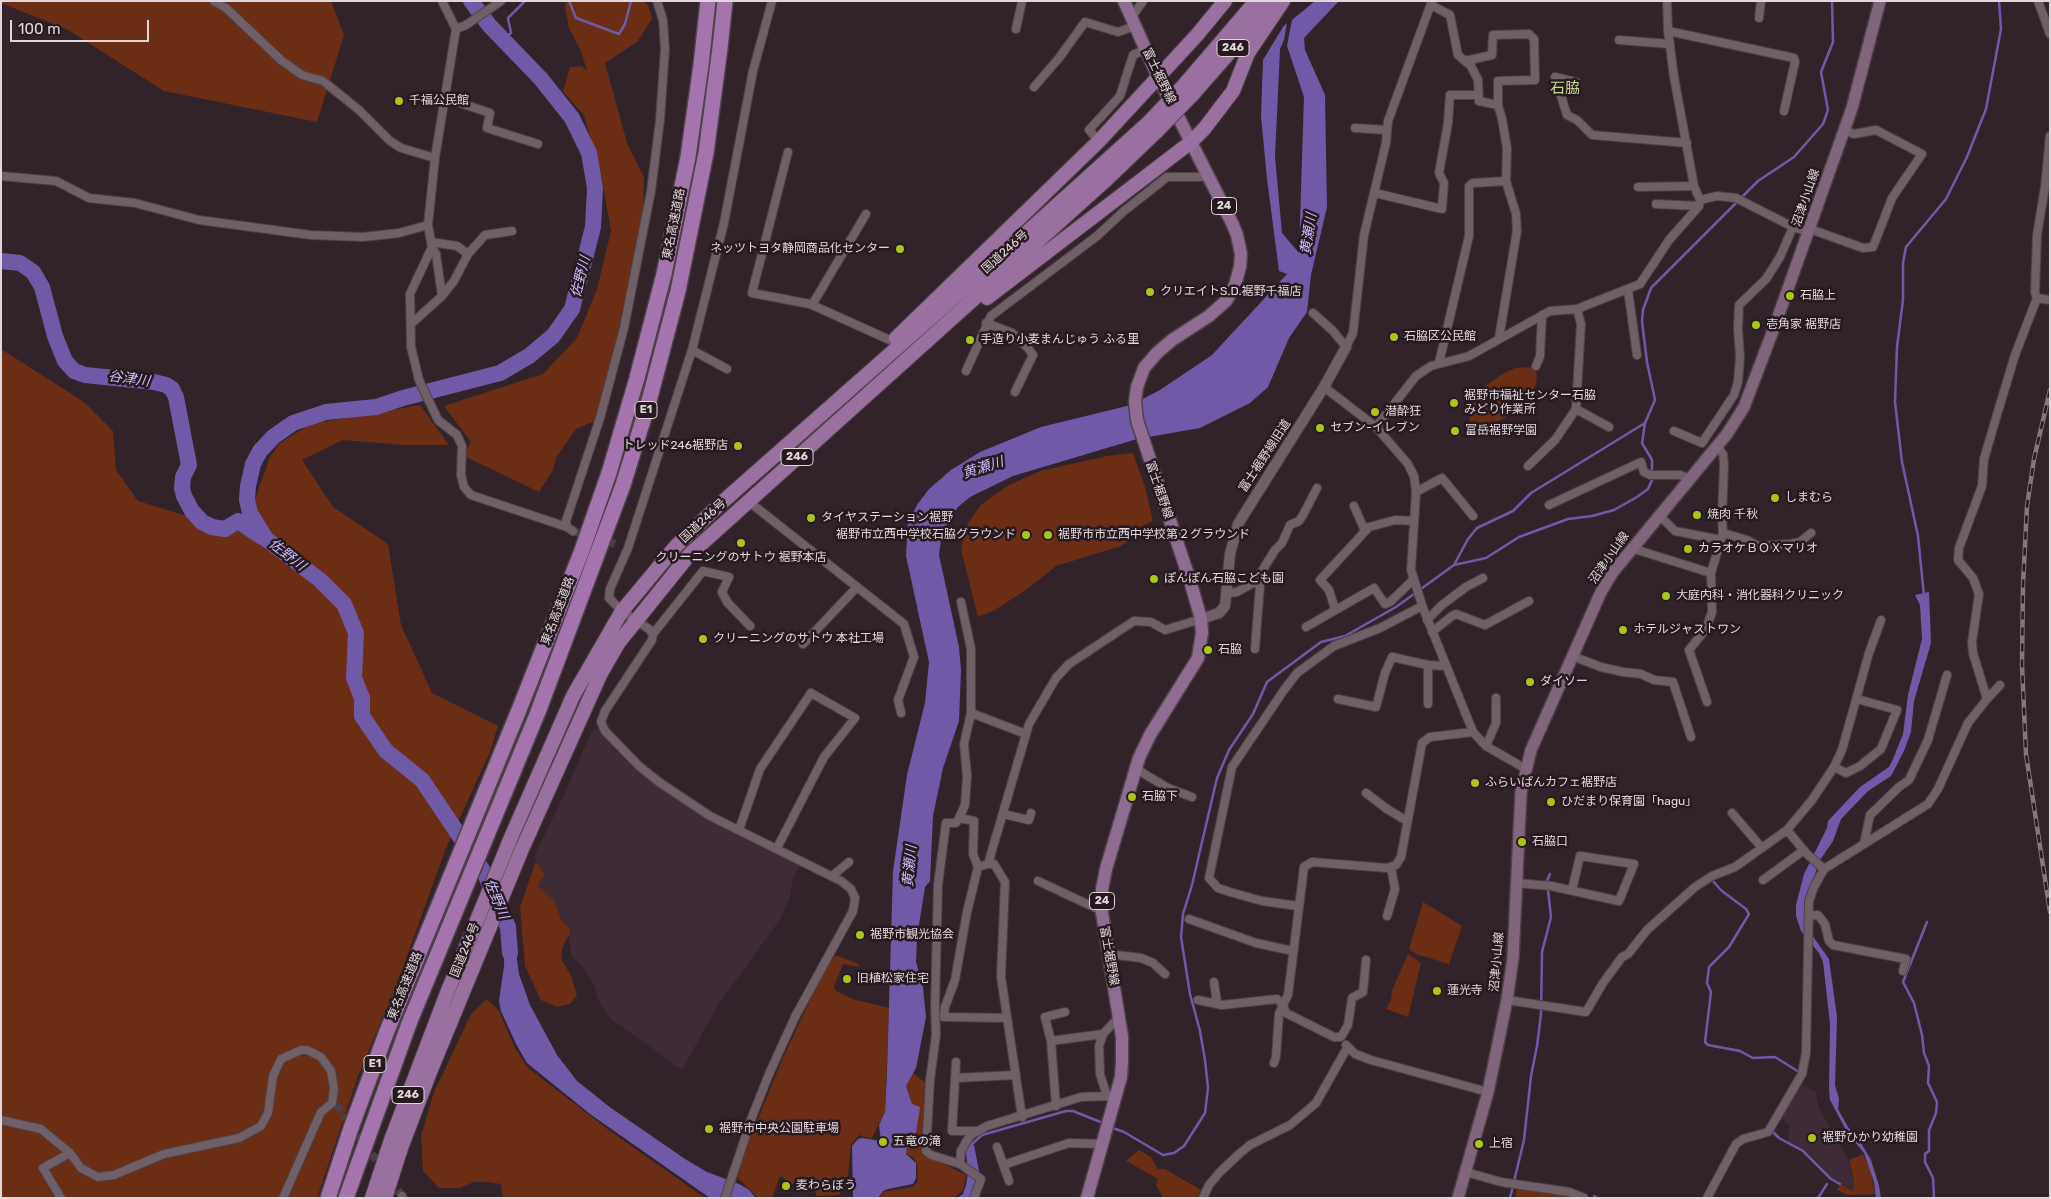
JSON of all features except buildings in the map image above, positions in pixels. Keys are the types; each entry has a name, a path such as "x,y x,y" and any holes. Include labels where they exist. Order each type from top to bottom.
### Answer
{"highway":[{"name":"東名高速道路","path":"328,1198 372,1071 584,544 609,473 637,378 664,274 688,156 708,1"},
{"name":"東名高速道路","path":"346,1198 388,1077 538,712 623,485 649,401 678,291 706,153 725,1"},
{"path":"827,410 892,341 1099,141 1225,1"},
{"name":"国道246号","path":"1189,89 1256,1"},
{"name":"国道246号","path":"385,1198 401,1148 430,1072 522,849 601,673 619,642 688,555 1108,179 1189,89 1230,52 1270,1"},
{"path":"933,336 952,325 1191,142 1217,115 1232,91 1248,53 1283,1"},
{"name":"国道246号","path":"372,1198 391,1140 447,993 512,836 573,696 622,611 676,546 719,505 992,265 1153,127"}],"main road":[{"name":"富士裾野線","path":"1087,1198 1101,1144 1110,1098 1121,1077 1122,1061 1122,1037 1102,911 1102,889 1106,869 1136,769 1150,735 1198,658 1202,633 1201,620 1191,584 1137,420 1135,402 1137,387 1144,368 1157,353 1172,340 1210,316 1226,301 1235,285 1241,254 1237,235 1158,77 1124,1"},
{"name":"沼津小山線","path":"1458,1198 1488,1092 1507,1000 1512,958 1521,792 1531,750 1601,592 1631,548 1717,447 1735,422 1751,390 1852,108 1880,1"}],"street":[{"path":"214,1 226,8 281,60 302,75 323,81 359,110 390,141 401,148 435,158"},
{"path":"442,1 456,28 435,158 428,225 431,245 436,254 442,296"},
{"path":"431,245 410,294 411,347 419,380 438,420 457,434 462,446 461,475 464,487 471,495 570,529 566,521 600,418 624,328 651,191 666,49 663,20 657,1"},
{"path":"653,634 637,620 622,611 609,598 610,589 628,548 692,350 724,224 753,71 772,1"},
{"path":"1016,29 1022,1"},
{"path":"1034,87 1059,58 1084,22 1118,32 1133,22 1143,1"},
{"path":"1667,1 1670,44 1694,186 1699,203"},
{"path":"1759,18 1761,1"},
{"path":"2038,1 2050,34"},
{"path":"456,28 466,25 498,3"},
{"path":"1313,313 1333,331 1346,347 1353,333 1364,234 1386,143 1386,130 1390,114 1432,3 1450,15 1458,55 1471,66 1478,80 1479,101 1498,105"},
{"path":"1668,31 1794,58 1796,62 1784,111"},
{"path":"1465,61 1492,55 1493,35 1529,34 1534,40 1535,80 1498,81 1498,105 1507,148 1506,181 1516,214 1517,231 1499,338"},
{"path":"1619,40 1670,44"},
{"path":"1099,141 1090,130 1120,96 1133,55 1146,49"},
{"path":"1576,82 1555,77 1567,115 1578,120 1592,135 1687,143"},
{"path":"1375,193 1442,209 1444,183 1439,173 1448,123 1450,95 1478,95"},
{"path":"445,98 490,113 487,128 538,144"},
{"path":"1355,128 1386,130"},
{"path":"1656,204 1699,203 1717,196 1736,198 1793,227 1809,230 1863,248 1873,247 1892,198 1922,154 1876,130 1854,134 1844,130"},
{"path":"1987,699 1973,648 1978,594 1974,578 1958,560 1959,548 1982,486 1984,459 2015,355 2037,298 2035,293 2037,235 2045,187 2050,136"},
{"path":"788,152 752,293 812,305 892,341"},
{"path":"966,371 986,323 991,316 1097,236 1124,211 1167,177 1199,177 1207,175"},
{"path":"1,176 56,181 89,198 135,203 199,220 311,235 363,237 399,233 428,225"},
{"path":"1440,363 1469,236 1469,186 1473,183 1506,181"},
{"path":"1638,187 1694,186"},
{"path":"1376,428 1416,376 1431,366 1469,356 1487,348 1499,338 1550,311 1577,309 1640,284 1669,240 1699,203"},
{"path":"812,305 866,214"},
{"path":"1674,430 1702,443 1734,395 1738,382 1740,357 1739,305 1766,279 1780,257 1793,227"},
{"path":"411,324 442,296 454,280 468,254 485,236 512,232"},
{"path":"431,245 457,246 468,254"},
{"path":"1628,290 1637,355"},
{"path":"2037,298 2050,300"},
{"path":"1528,466 1555,440 1576,409 1580,324 1577,309"},
{"path":"1536,366 1540,356 1542,315"},
{"path":"986,323 1012,333 1033,355 1015,392"},
{"name":"富士裾野線旧道","path":"1201,620 1219,613 1225,606 1228,593 1230,554 1238,524 1324,387 1346,347"},
{"path":"692,350 727,369"},
{"path":"1324,387 1376,428 1408,464 1414,476 1416,492 1411,570 1420,602 1473,732 1486,746 1526,769"},
{"path":"1576,409 1609,427"},
{"path":"1707,702 1689,650 1706,630 1712,612 1711,573 1722,537 1724,465 1723,454 1717,447"},
{"path":"1549,505 1641,462 1644,472 1654,475 1680,475 1690,479"},
{"path":"1416,492 1442,478 1473,516"},
{"path":"1228,593 1237,592 1255,582 1275,550 1282,543 1290,525 1299,521 1303,515 1317,488"},
{"path":"748,501 904,624 914,657 898,700 901,713"},
{"path":"1354,506 1365,531"},
{"path":"1659,515 1675,531 1747,540 1758,546 1800,542 1810,533"},
{"path":"1335,609 1329,590 1320,580 1369,527 1395,520 1414,521"},
{"path":"619,545 628,548"},
{"path":"1631,548 1711,573"},
{"path":"725,1198 755,1108 795,1016 853,911 855,898 851,888 832,876 710,816 658,782 639,766 606,731 601,722 605,711 652,640 653,634 703,571 729,577 722,592 727,602 750,626"},
{"path":"1427,620 1454,596 1483,578"},
{"path":"1255,582 1260,585 1255,649"},
{"path":"1306,627 1374,588 1386,604 1415,582"},
{"path":"804,644 857,587"},
{"path":"1432,632 1456,614 1485,625 1529,601"},
{"path":"961,602 971,649 972,713 964,744 965,805 956,824 946,823 938,885 936,1027 930,1080 926,1151 931,1155 960,1164 981,1179 974,1198"},
{"path":"1298,906 1262,901 1230,892 1218,888 1209,878 1232,767 1297,673 1334,646 1380,628 1420,602"},
{"path":"988,864 1029,724 1056,678 1069,664 1127,624 1140,620 1151,622 1165,630 1171,630 1201,620"},
{"path":"1507,1000 1586,1012 1622,956 1628,954 1647,930 1696,887 1712,876 1735,867 1787,830 1812,800 1834,767 1842,750 1869,653 1881,620"},
{"path":"1572,656 1601,667 1641,674 1654,680 1673,682 1691,737"},
{"path":"1338,698 1376,707 1385,673 1392,657 1428,665 1446,666"},
{"path":"1428,665 1428,704"},
{"path":"1864,844 1870,815 1898,787 1909,780 1928,740 1947,675"},
{"path":"1707,1198 1736,1144 1743,1139 1768,1132 1802,1074 1806,1053 1809,901 1824,869 1928,804 1938,789 1968,723 2000,686"},
{"path":"739,830 760,769 811,693 854,718 824,757 777,848"},
{"path":"1486,746 1496,723 1496,698"},
{"path":"1834,767 1846,773 1860,766 1882,750 1897,710 1856,699"},
{"path":"972,713 1026,734"},
{"path":"1274,1063 1279,1014 1288,995 1302,872 1307,863 1391,867 1396,865 1401,857 1422,743 1430,737 1473,732"},
{"path":"1136,769 1168,788 1192,797"},
{"path":"1366,793 1407,822"},
{"path":"1732,812 1762,848"},
{"path":"1003,814 1029,820 1031,813"},
{"path":"936,1027 944,1017 945,1007 955,980 967,912 978,867 973,854 974,821 959,818"},
{"path":"1787,830 1824,869"},
{"path":"1763,880 1805,851"},
{"path":"1516,883 1538,884 1619,901 1634,864 1580,856 1572,890"},
{"path":"832,876 850,862"},
{"path":"978,867 994,864 1005,882 1002,977 1022,1117"},
{"path":"1387,916 1395,890 1391,867"},
{"path":"1038,880 1102,911"},
{"path":"1809,916 1818,915 1825,924 1829,941 1833,945 1906,959 1903,971"},
{"path":"1189,919 1256,943 1293,951"},
{"path":"1108,954 1141,958 1153,962 1165,974"},
{"path":"1341,1037 1348,1025 1352,998 1363,992 1366,960"},
{"path":"1214,982 1217,1003"},
{"path":"1198,1000 1222,1005 1277,999 1283,1005 1286,1013 1334,1037 1341,1037"},
{"path":"1056,1106 1051,1041 1045,1017 1064,1012"},
{"path":"944,1017 1007,1018"},
{"path":"960,1164 961,1151 966,1142 972,1135 987,1126 1022,1117 1081,1097 1110,1098 1100,1074 1099,1046 1103,1034 1119,1018"},
{"path":"1051,1041 1103,1034"},
{"path":"1341,1037 1348,1048 1355,1054 1370,1060 1488,1092"},
{"path":"1203,1198 1209,1185 1239,1154 1250,1145 1290,1125 1316,1103 1348,1048"},
{"path":"1,1120 41,1129 70,1153 81,1168 98,1177 114,1175 164,1154 239,1138 261,1126 268,1113 273,1076 281,1059 301,1050 314,1053 326,1062 333,1078 334,1104 320,1112 283,1198"},
{"path":"956,1062 952,1131 980,1131"},
{"path":"955,1078 1016,1075"},
{"path":"1003,1165 1069,1143 1101,1144"},
{"path":"997,1148 1009,1181"},
{"path":"61,1198 43,1168 70,1153"},
{"path":"1466,1172 1501,1182 1569,1192 1584,1198"}],"shaded area":[{"path":"1,1 331,1 344,35 317,122 164,91 68,30 1,3"},
{"path":"566,1 643,1 648,5 652,19 637,42 605,63 627,143 644,177 643,221 603,406 595,421 576,429 556,458 553,470 539,492 464,456 471,442 444,406 543,374 577,338 597,289 611,231 602,180 584,115 563,92 570,67 581,66 587,70 580,49 569,28 565,7"},
{"path":"1,349 84,402 113,431 116,470 138,501 243,533 270,457 280,443 311,424 420,405 449,445 403,445 343,440 302,460 333,507 388,544 401,625 432,693 498,726 490,752 446,848 402,970 357,1079 317,1198 1,1198"},
{"path":"1533,367 1537,374 1536,384 1531,395 1518,410 1476,434 1469,427 1474,394 1501,375 1515,368"},
{"name":"裾野市市立西中学校第２グラウンド","path":"1133,453 1145,487 1153,521 1136,529 1129,541 1121,546 1056,566 1030,587 995,610 978,617 961,549 967,524 981,505 1007,486 1040,471 1107,456"},
{"path":"599,729 655,782 700,814 801,865 794,876 789,900 779,921 719,1003 682,1070 611,1019 599,1001 595,987 582,966 571,955 568,929 546,905 537,886 545,875 534,856 566,791 592,730"},
{"path":"536,861 545,875 537,886 554,900 561,920 569,928 570,933 563,946 561,958 571,976 577,995 570,1004 557,1007 541,1000 525,966 520,907"},
{"path":"1423,902 1462,926 1449,964 1416,954 1409,949"},
{"path":"1408,954 1421,963 1408,1017 1386,1009"},
{"path":"835,955 859,964 858,967 843,964 834,986 836,991 852,999 889,1008 885,1112 871,1139 859,1135 851,1145 847,1184 839,1195 816,1196 815,1183 811,1179 792,1184 780,1176 772,1198 758,1198 735,1175 782,1060 817,985"},
{"path":"487,999 499,1011 515,1048 528,1068 610,1131 705,1198 503,1198 501,1184 485,1182 474,1182 460,1188 439,1188 423,1171 421,1136 434,1092 471,1014"},
{"path":"913,1073 927,1084 927,1156 966,1175 963,1190 954,1198 879,1198 883,1192 912,1187 918,1182 917,1164 913,1157 906,1154 908,1142 916,1133 912,1104 906,1086"},
{"name":"裾野ひかり幼稚園","path":"1799,1084 1815,1091 1819,1108 1847,1157 1854,1182 1852,1190 1832,1178 1815,1159 1802,1149 1788,1143 1789,1125 1781,1119"},
{"path":"1139,1150 1151,1157 1158,1169 1165,1169 1201,1190 1197,1198 1163,1198 1156,1185 1158,1179 1126,1161"},
{"path":"1863,1154 1871,1172 1875,1194 1853,1195 1837,1190 1841,1184 1853,1191 1854,1181 1849,1160"},
{"path":"1517,1188 1546,1191 1578,1198 1515,1198"}],"water":[{"name":"黄瀬川","path":"1315,1 1339,1 1304,38 1305,50 1325,95 1327,207 1311,275 1307,312 1289,338 1268,387 1250,403 1200,428 1137,439 1013,476 970,497 958,507 949,519 941,539 939,555 959,647 961,670 959,721 943,768 933,816 930,881 925,887 917,937 916,962 923,988 926,1017 916,1068 906,1086 912,1104 920,1107 916,1133 908,1142 906,1154 916,1163 916,1178 913,1184 883,1191 878,1198 853,1198 852,1146 858,1139 862,1138 881,1141 879,1125 885,1112 887,1072 893,871 907,775 925,703 929,662 906,556 908,523 917,505 929,489 951,470 980,452 1041,427 1131,405 1160,390 1212,355 1287,274 1279,271 1267,179 1261,116 1263,60 1287,23 1284,40 1280,49 1275,157 1282,233 1299,253 1304,97 1287,46 1292,20"},
{"path":"1929,592 1931,643 1914,701 1911,732 1904,751 1891,776 1868,791 1841,819 1833,841 1820,860 1806,901 1807,928 1829,959 1837,1017 1835,1085 1839,1099 1838,1109 1871,1160 1881,1198 1876,1198 1874,1182 1864,1153 1847,1132 1830,1100 1830,1024 1823,962 1819,953 1801,931 1796,916 1796,905 1804,874 1827,828 1828,821 1860,787 1889,767 1893,759 1903,734 1908,695 1922,639 1920,605 1915,595"},
{"path":"513,931 519,974 530,1005 557,1055 577,1081 611,1108 685,1159 707,1172 739,1184 748,1189 756,1198 710,1198 590,1114 527,1063 501,1011 499,1001 504,966 505,933"},
{"path":"968,1144 974,1145 980,1176 969,1198 957,1198 963,1194 966,1185 968,1172 966,1152"}],"waterway":[{"name":"佐野川","path":"471,1 489,25 541,79 572,118 589,153 595,188 593,227 572,309 553,336 529,356 500,373 403,398 376,407 326,412 293,423 273,437 260,451 253,464 247,500 250,513 266,539 320,580 344,604 356,633 354,678 362,698 362,716 386,751 422,780 485,874 508,927 510,953"},
{"path":"503,40 511,33 508,18 525,1"},
{"path":"569,1 576,18 619,34 625,24 631,1"},
{"path":"1110,1127 1124,1132 1163,1155 1174,1153 1184,1146 1205,1113 1208,1088 1205,1060 1200,1031 1190,994 1181,937 1183,914 1192,885 1217,778 1229,750 1253,714 1267,682 1321,642 1345,636 1396,607 1454,565 1468,539 1477,528 1513,511 1531,493 1645,423 1655,400 1647,362 1642,322 1643,310 1651,288 1758,181 1794,157 1823,124 1828,110 1821,72 1833,42 1832,1"},
{"path":"1924,596 1918,536 1902,462 1895,402 1897,347 1903,300 1903,263 1906,247 1946,199 1967,157 1986,109 2001,29 1999,1"},
{"name":"谷津川","path":"1,261 20,263 33,272 42,287 55,336 65,361 74,371 85,375 154,382 166,385 172,389 176,397 189,465 183,477 182,488 192,511 202,522 212,527 225,529 238,521 262,537"},
{"path":"1454,565 1486,558 1519,537 1568,519 1592,516 1614,510 1648,489 1652,480 1652,460 1642,443 1645,423"},
{"path":"1510,1198 1524,1140 1531,1076 1541,1014 1542,952 1551,917 1547,881 1550,874"},
{"path":"1711,879 1722,891 1746,909 1749,914 1729,947 1709,967 1707,983 1711,992 1705,1042 1708,1045 1740,1051 1753,1058 1775,1057 1799,1072"},
{"path":"1927,922 1903,982 1914,1003 1922,1035 1924,1053 1929,1066 1928,1083 1937,1102 1936,1113 1929,1130 1929,1151 1925,1154 1925,1162 1933,1178 1934,1198"},
{"path":"971,1148 971,1145 982,1135 1066,1111 1073,1111 1103,1123"},
{"path":"1770,1129 1779,1138 1803,1151 1831,1179 1840,1184"},
{"path":"1818,1198 1827,1184"}],"tunnel":[{"path":"573,531 619,545"},
{"path":"337,1105 382,1168"},
{"path":"391,1180 402,1196"}],"railway":[{"path":"2050,390 2034,459 2027,506 2023,585 2022,665 2026,754 2050,912"}],"place":[{"name":"千福公民館","path":"399,101"},
{"name":"ネッツトヨタ静岡商品化センター","path":"900,249"},
{"name":"クリエイトS.D.裾野千福店","path":"1150,292"},
{"name":"石脇上","path":"1790,296"},
{"name":"壱角家 裾野店","path":"1756,325"},
{"name":"石脇区公民館","path":"1394,337"},
{"name":"手造り小麦まんじゅう ふる里","path":"970,340"},
{"name":"裾野市福祉センター石脇 みどり作業所","path":"1454,403"},
{"name":"潜酔狂","path":"1375,412"},
{"name":"セブン-イレブン","path":"1320,428"},
{"name":"富岳裾野学園","path":"1455,431"},
{"name":"トレッド246裾野店","path":"738,446"},
{"name":"しまむら","path":"1775,498"},
{"name":"焼肉 千秋","path":"1697,515"},
{"name":"タイヤステーション裾野","path":"811,518"},
{"name":"裾野市立西中学校石脇グラウンド","path":"1026,535"},
{"name":"裾野市市立西中学校第２グラウンド","path":"1048,535"},
{"name":"クリーニングのサトウ 裾野本店","path":"741,543"},
{"name":"カラオケＢＯＸマリオ","path":"1688,549"},
{"name":"ぽんぽん石脇こども園","path":"1154,579"},
{"name":"大庭内科・消化器科クリニック","path":"1666,596"},
{"name":"ホテルジャストワン","path":"1623,630"},
{"name":"クリーニングのサトウ 本社工場","path":"703,639"},
{"name":"石脇","path":"1208,650"},
{"name":"ダイソー","path":"1530,682"},
{"name":"ふらいぱんカフェ裾野店","path":"1475,783"},
{"name":"石脇下","path":"1132,797"},
{"name":"ひだまり保育園「hagu」","path":"1551,802"},
{"name":"石脇口","path":"1522,842"},
{"name":"裾野市観光協会","path":"860,935"},
{"name":"旧植松家住宅","path":"847,979"},
{"name":"蓮光寺","path":"1437,991"},
{"name":"裾野市中央公園駐車場","path":"709,1129"},
{"name":"裾野ひかり幼稚園","path":"1812,1138"},
{"name":"五竜の滝","path":"883,1142"},
{"name":"上宿","path":"1479,1144"},
{"name":"麦わらぼう","path":"786,1186"}],"district":[{"name":"石脇","path":"1565,89"}]}
